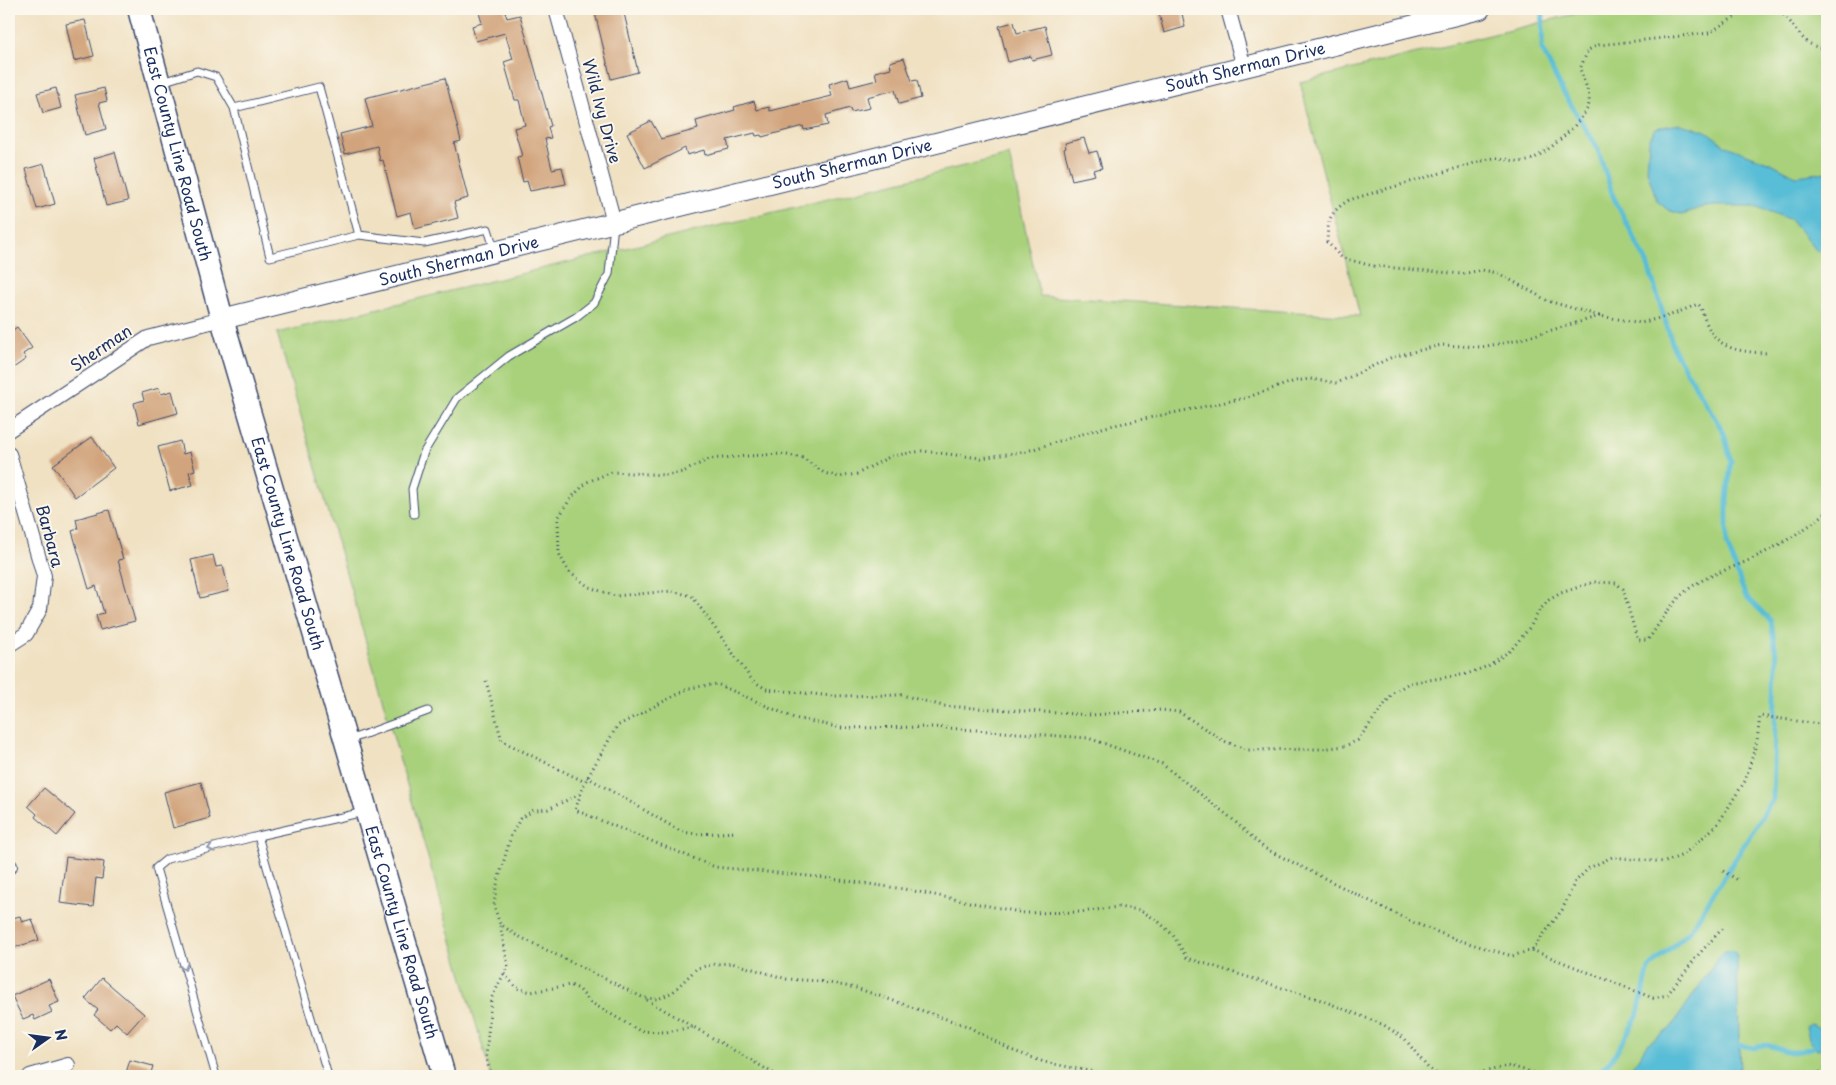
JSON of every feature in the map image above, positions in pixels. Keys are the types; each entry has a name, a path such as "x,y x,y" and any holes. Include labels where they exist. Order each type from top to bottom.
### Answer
{"main road":[{"name":"East County Line Road South","path":"140,9 222,319 444,1076"}],"street":[{"name":"Wild Ivy Drive","path":"556,9 614,222"},
{"path":"1228,9 1244,67"},
{"name":"South Sherman Drive","path":"222,319 1480,9"},
{"name":"Sherman","path":"9,430 148,338 222,319"},
{"name":"Barbara","path":"9,454 44,576 40,609 26,634 9,645"},
{"path":"30,1076 68,1065"}],"lane":[{"path":"160,83 197,71 216,77 234,108 270,257 359,235 424,243 488,229 495,252"},
{"path":"234,108 319,87 359,235"},
{"path":"414,514 412,489 424,452 457,398 509,356 576,318 594,303 609,274 614,222"},
{"path":"347,742 428,711"},
{"path":"216,1076 156,868 167,858 367,812"},
{"path":"258,836 328,1076"}],"path":[{"path":"1747,9 1709,33 1599,45 1588,50 1580,69 1590,100 1588,108 1582,117 1546,151 1530,160 1516,162 1496,158 1478,162 1349,200 1336,208 1328,221 1327,242 1342,258 1373,266 1462,274 1482,270 1498,273 1548,301 1600,316 1641,323 1657,320 1698,304 1714,339 1725,346 1751,353 1769,353"},
{"path":"1775,9 1780,12 1799,36 1814,48 1827,49"},
{"path":"1600,316 1514,341 1481,347 1441,345 1392,357 1337,382 1310,379 1295,381 1245,398 1106,427 1027,451 981,458 922,451 891,456 857,474 839,477 824,473 803,458 781,454 709,459 683,472 667,475 612,472 587,482 571,498 558,518 559,554 569,572 589,587 615,596 672,591 692,596 752,680 766,689 832,696 902,695 942,706 1092,715 1161,710 1179,712 1224,740 1248,750 1320,749 1345,746 1358,740 1393,693 1409,683 1467,674 1488,666 1512,650 1549,600 1561,593 1594,582 1616,583 1623,589 1636,635 1643,642 1648,640 1670,608 1685,591 1721,571 1742,563 1802,532 1827,512"},
{"path":"486,681 502,742 585,782"},
{"path":"1440,1076 1428,1068 1406,1039 1384,1025 1321,1000 1187,958 1173,935 1158,921 1140,910 1118,907 1081,912 1024,913 904,889 818,877 715,868 575,810 580,794 617,726 689,688 717,684 794,718 842,728 933,727 1088,738 1162,764 1231,818 1264,848 1412,922 1458,940 1512,956 1532,950 1562,910 1575,882 1589,868 1612,858 1665,862 1683,855 1718,825 1745,781 1757,742 1760,716 1827,725"},
{"path":"588,777 682,832 696,834 736,832"},
{"path":"492,1076 486,1058 491,999 508,966 500,924 494,906 496,888 507,858 511,836 520,819 534,810 548,809 580,794"},
{"path":"1723,871 1738,880"},
{"path":"500,924 516,935 644,998 778,1076"},
{"path":"1532,950 1653,998 1667,995 1699,954 1723,928"},
{"path":"644,998 658,999 674,992 698,968 715,964 732,964 787,979 856,988 967,1026 987,1039 1044,1062 1112,1076"},
{"path":"504,974 517,988 531,992 570,985 579,989 590,1002 640,1031 666,1032 693,1027"},
{"path":"1816,1076 1827,1064"},
{"path":"1464,1076 1510,1066 1545,1076"}],"green space":[{"path":"1595,9 1827,9 1827,1076 491,1076 277,333 1009,155 1040,296 1360,316 1300,82"}],"water":[{"path":"1680,124 1706,131 1726,146 1773,164 1796,176 1827,172 1827,255 1817,251 1791,220 1755,206 1699,208 1683,215 1668,210 1657,201 1647,171 1649,141 1655,128"},
{"path":"1730,950 1735,952 1737,957 1740,1076 1627,1076 1647,1044 1670,1029 1721,954"},
{"path":"1811,1024 1818,1028 1825,1037 1823,1049 1817,1050 1810,1042 1806,1027"}],"building":[{"path":"478,9 504,9 507,18 520,15 551,126 548,127 551,138 545,139 552,169 562,167 566,184 530,191 527,181 523,182 517,157 522,156 514,128 525,125 519,100 515,100 504,62 513,59 505,33 476,41 472,26 482,23"},
{"path":"594,9 623,9 638,72 611,79"},
{"path":"1158,9 1181,9 1185,27 1164,33"},
{"path":"85,20 94,56 74,61 66,24"},
{"path":"1014,22 1017,33 1045,26 1052,55 1032,60 1031,56 1008,62 999,26"},
{"path":"904,58 912,81 917,80 921,98 899,104 895,90 867,97 870,108 851,112 850,108 826,115 828,125 804,130 803,126 762,137 761,135 756,136 755,133 727,140 729,149 705,155 704,150 687,155 685,148 645,168 627,133 651,121 661,139 698,129 696,121 735,110 734,107 754,101 757,110 769,107 770,111 832,96 829,84 848,78 850,87 877,80 875,72 891,68 890,62"},
{"path":"445,78 461,141 454,143 468,198 454,202 458,218 415,229 411,212 397,216 383,160 380,161 377,146 345,154 340,134 372,126 365,98"},
{"path":"56,88 61,108 43,113 37,93"},
{"path":"104,88 107,101 99,103 106,129 85,135 75,95"},
{"path":"1084,138 1089,153 1097,151 1102,168 1093,170 1095,175 1072,180 1064,149 1066,148 1065,143"},
{"path":"115,152 128,201 106,206 94,158"},
{"path":"44,164 55,204 37,209 26,169"},
{"path":"17,327 32,348 23,354 26,359 9,371 9,333"},
{"path":"159,388 161,394 172,391 178,413 139,424 134,403 144,400 142,393"},
{"path":"92,437 114,468 75,497 53,465"},
{"path":"180,441 183,454 190,452 195,470 189,472 193,485 170,491 158,447"},
{"path":"109,510 123,559 118,560 135,621 100,630 96,615 104,613 96,586 89,589 72,531 78,529 76,519"},
{"path":"213,555 216,567 223,566 229,591 200,598 191,560"},
{"path":"201,782 210,818 173,828 164,792"},
{"path":"44,788 75,814 57,836 35,817 37,814 28,806"},
{"path":"66,857 104,862 102,879 96,878 93,907 60,903"},
{"path":"20,916 22,922 32,919 39,940 9,949 9,919"},
{"path":"102,978 144,1014 127,1033 116,1023 110,1029 94,1015 98,1010 85,999"},
{"path":"49,979 59,1002 49,1006 52,1012 35,1020 33,1015 23,1019 12,996"},
{"path":"130,1060 153,1066 150,1076 125,1076"}],"waterway":[{"path":"1543,9 1542,49 1562,90 1597,147 1613,196 1648,265 1675,352 1724,433 1731,461 1727,500 1727,544 1745,595 1771,621 1777,660 1773,799 1690,931 1649,968 1637,1017 1614,1056 1596,1076"},
{"path":"1740,1045 1754,1048 1764,1045 1788,1052 1801,1051 1813,1047"}]}
